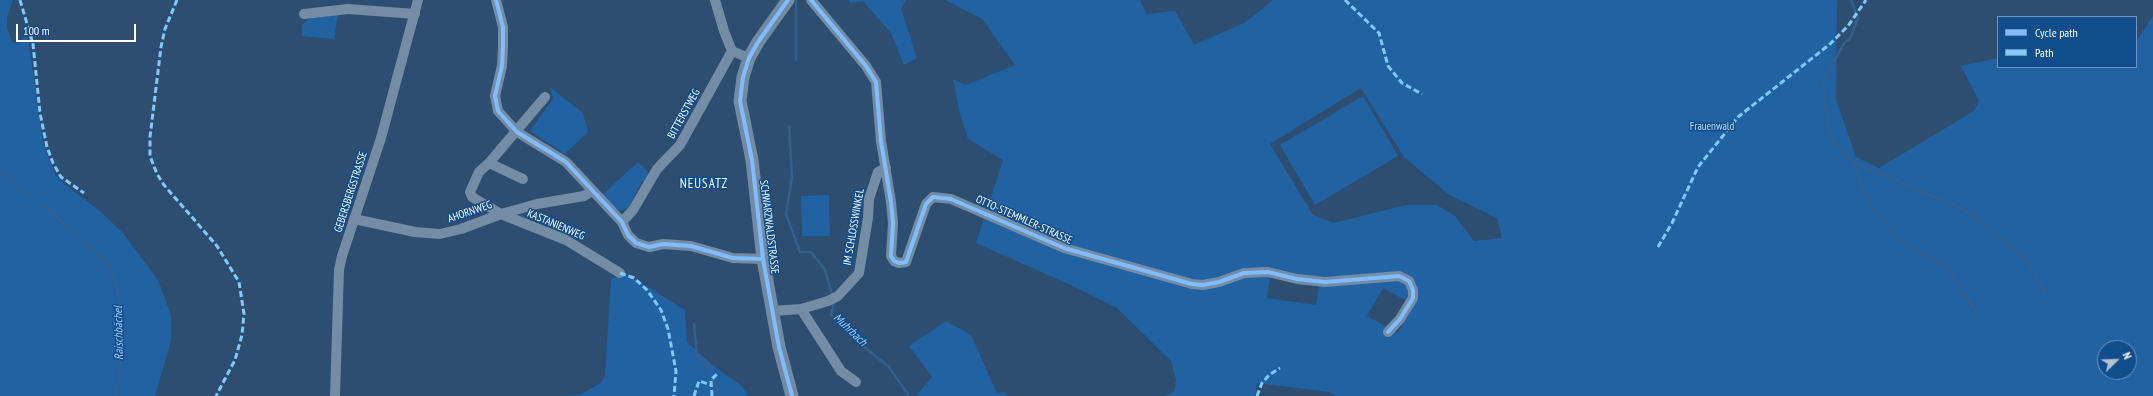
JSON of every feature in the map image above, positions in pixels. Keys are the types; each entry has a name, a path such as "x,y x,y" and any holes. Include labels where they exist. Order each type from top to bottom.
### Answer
{"main road":[{"name":"SCHWARZWALDSTRASSE","path":"788,0 758,42 750,58 743,77 740,101 752,160 763,259 779,347 792,396"}],"street":[{"name":"GEBERSBERGSTRASSE","path":"335,396 339,270 381,138 418,0"},
{"path":"496,0 503,27 503,46 502,66 495,96 498,111 517,132 566,162 622,222 628,235 636,243 643,246 664,244 691,246 733,258 763,259"},
{"path":"715,0 724,31 732,51 750,58"},
{"name":"OTTO-STEMMLER-STRASSE","path":"811,0 866,66 876,82 881,142 893,223 891,256 899,263 906,262 908,258 926,204 933,197 951,199 1064,248 1192,284 1211,284 1244,274 1268,272 1297,279 1325,282 1399,276 1408,282 1413,290 1413,298 1400,319 1388,332"},
{"path":"304,14 348,9 415,14"},
{"name":"BITTERSTWEG","path":"622,222 632,210 657,169 680,145 732,51"},
{"path":"523,179 489,163 517,132 545,97"},
{"name":"KASTANIENWEG","path":"489,163 479,172 470,192 476,201 501,214 566,240 620,273"},
{"name":"IM SCHLOSSWINKEL","path":"773,311 801,309 833,299 858,272 868,218 869,199 878,172 886,168"},
{"name":"AHORNWEG","path":"354,219 415,232 440,234 461,229 501,214 537,204 584,196 592,191"},
{"path":"801,309 841,371 856,382"}],"green space":[{"path":"0,0 13,0 7,17 7,28 12,42 18,44 24,37 28,38 43,143 55,174 63,183 100,211 123,233 158,280 171,316 171,341 155,396 0,396"},
{"path":"848,0 906,0 901,9 917,58 904,65 891,33 863,1 850,3"},
{"name":"Frauenwald","path":"945,0 1140,0 1147,14 1175,11 1194,45 1246,22 1273,0 1837,0 1836,100 1856,157 1879,168 1974,111 1979,101 1961,66 1997,58 1997,68 2137,68 2137,40 2153,16 2153,396 1336,396 1329,392 1257,383 1255,396 1165,396 1175,391 1176,379 1171,361 1117,308 1073,286 976,243 1003,160 968,139 959,110 953,79 966,85 1015,65 982,19","holes":["1361,88 1404,157 1448,194 1497,218 1502,238 1474,241 1455,216 1437,205 1406,205 1334,223 1313,215 1270,144","1270,278 1319,286 1316,305 1267,298","1383,288 1414,305 1398,333 1367,316"]},
{"path":"338,15 334,39 302,36 302,25 307,20 317,16"},
{"path":"550,87 583,113 588,132 565,154 530,131 553,99"},
{"path":"1363,96 1398,156 1315,205 1280,145"},
{"path":"638,162 650,174 645,182 642,181 628,208 620,211 615,209 603,194"},
{"path":"829,195 830,236 802,236 801,196"},
{"path":"625,273 685,310 687,342 717,369 741,385 748,396 558,396 579,395 601,383 605,375 611,279"},
{"path":"946,321 971,335 997,393 1005,392 1007,396 916,396 932,377 909,346"}],"waterway":[{"path":"1851,0 1858,18 1850,39 1845,42 1823,80 1828,124 1834,142 1855,163 1965,210 2025,258 2045,292"},
{"name":"Muhrbach","path":"796,1 796,60"},
{"name":"Muhrbach","path":"789,126 792,177 786,214 800,252 811,252 825,270 833,297"},
{"path":"1855,164 1861,187 1876,213 1907,246 1947,267 1978,315"},
{"name":"Raischbächel","path":"0,166 15,185 26,194"},
{"name":"Raischbächel","path":"43,204 107,263 117,288 122,320 119,380 115,396"},
{"name":"Muhrbach","path":"834,301 831,315 869,351 889,367 909,396"},
{"path":"694,324 697,356 709,368 717,387 717,396"}],"marked path":[{"path":"20,0 33,44 40,113 47,147 53,163 61,177 84,193"},
{"path":"177,0 165,29 161,47 150,137 150,156 157,174 164,185 217,246 239,282 244,314 242,335 235,360 216,396"},
{"path":"1345,0 1379,33 1388,66 1402,83 1422,94"},
{"path":"1658,247 1672,223 1698,167 1738,117 1830,44 1848,26 1866,0"},
{"path":"620,273 634,278 647,290 661,310 668,329 676,371 674,396"},
{"path":"1257,396 1262,383 1269,375 1280,368"},
{"path":"712,396 711,380 717,374"},
{"path":"694,396 699,381 711,385"}],"cycle path":[{"path":"496,0 503,27 503,46 502,66 495,96 498,111 517,132 566,162 622,222 628,235 636,243 649,247 663,244 691,246 733,258 763,259"},
{"path":"788,0 758,42 749,58 743,77 740,101 752,160 763,259 779,347 792,396"},
{"path":"811,0 866,66 876,82 881,141 891,202 893,223 891,256 894,261 899,263 906,262 926,204 933,197 951,199 1064,248 1192,284 1203,285 1219,282 1244,273 1268,272 1297,279 1325,282 1399,276 1409,281 1413,290 1413,298 1400,319 1388,332"}],"district":[{"name":"NEUSATZ","path":"704,184"}]}
